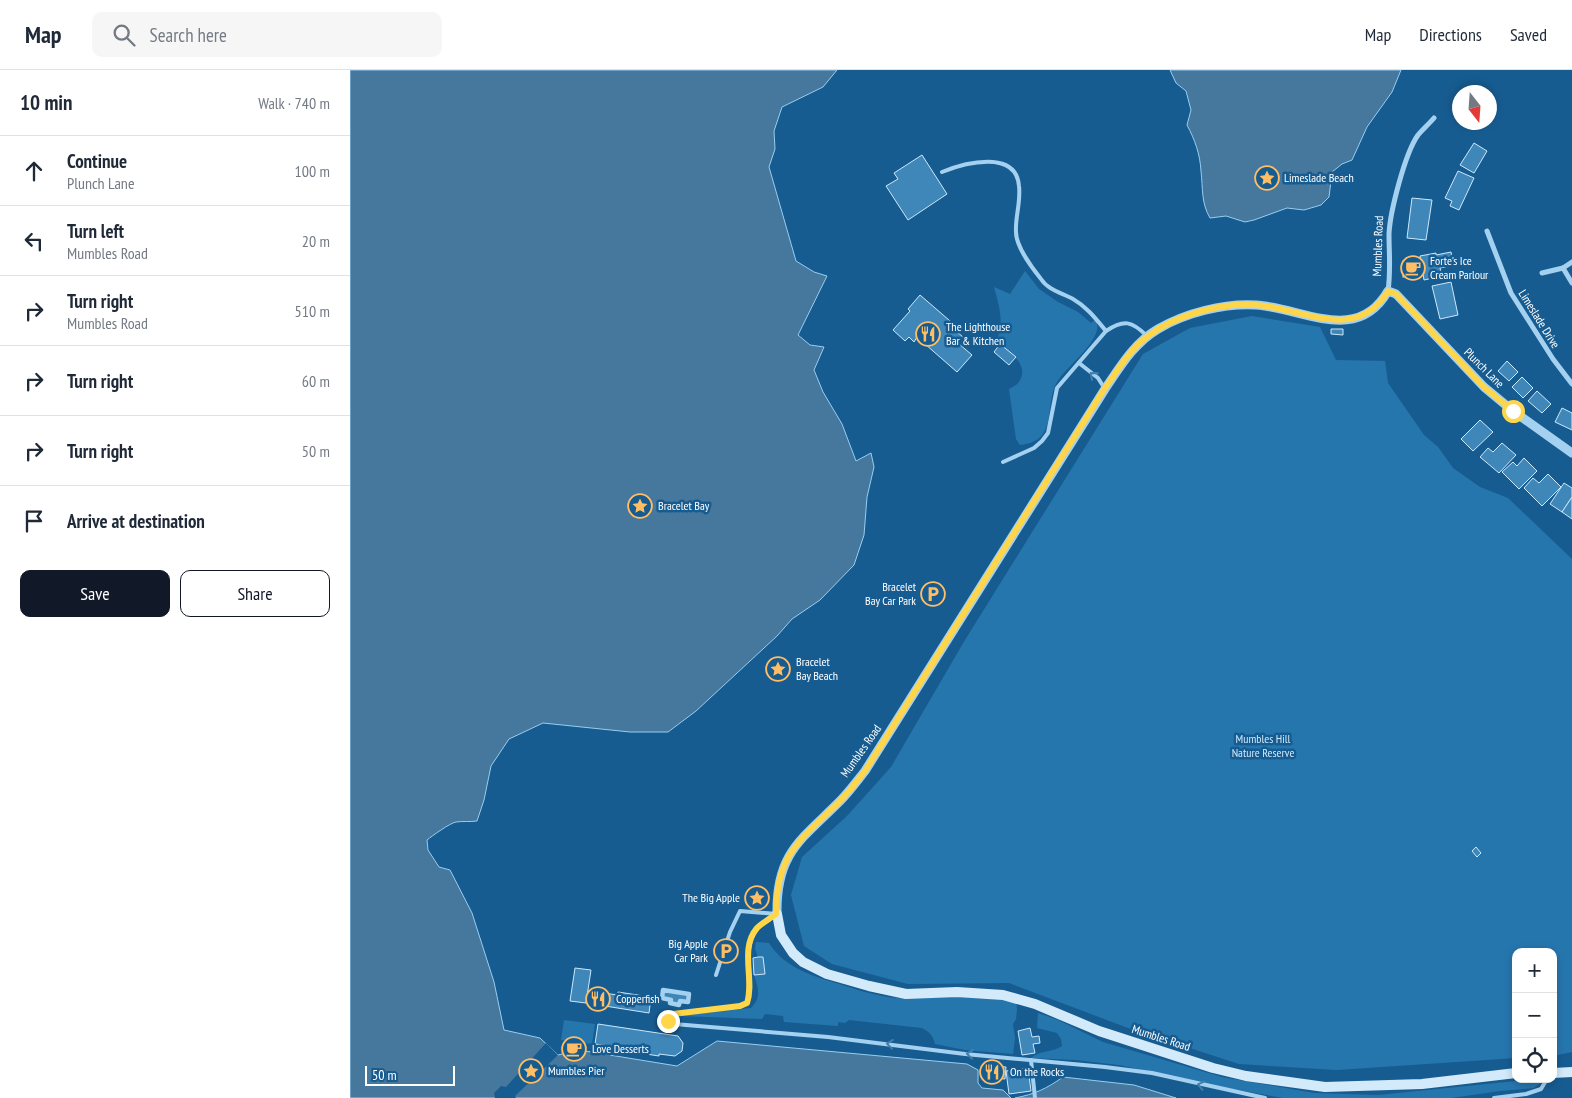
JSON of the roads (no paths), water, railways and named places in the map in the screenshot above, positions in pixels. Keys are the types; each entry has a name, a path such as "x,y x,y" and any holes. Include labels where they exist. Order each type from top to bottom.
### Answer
{"main road":[{"name":"Mumbles Road","path":"776,914 781,934 793,953 803,962 848,981 906,994 957,992 1003,995 1035,1004 1099,1031 1213,1068 1246,1076 1325,1087 1422,1084 1512,1074"},
{"path":"1557,1072 1572,1072"}],"street":[{"name":"Mumbles Road","path":"776,914 778,885 788,857 802,837 842,800 865,771 1105,388 1128,356 1147,336 1158,329 1182,318 1230,306 1246,304 1276,307 1334,320 1356,319 1378,306 1388,291 1391,273 1389,235 1396,197 1412,148 1418,136 1434,118"},
{"name":"Limeslade Drive","path":"1487,231 1511,294 1553,359 1572,384"},
{"path":"1542,273 1563,268 1572,262"},
{"path":"1563,268 1572,283"},
{"name":"Plunch Lane","path":"1388,291 1396,294 1496,397 1572,452"},
{"path":"663,990 689,994 688,1002 680,1000 679,1005 670,1003 671,1000 662,998 663,990"}],"lane":[{"path":"942,172 954,167 985,161 1003,164 1012,169 1019,184 1019,212 1016,232 1018,242 1042,281 1051,289 1073,299 1090,312 1106,331"},
{"path":"1003,462 1034,448 1042,441 1048,433 1057,388 1106,331 1115,325 1127,322 1139,328 1147,336"},
{"path":"1079,363 1098,378 1105,388"},
{"path":"716,976 730,932 740,911 776,914"},
{"path":"776,914 756,929 749,946 750,993 747,1003 740,1006 673,1014 667,1018 668,1021 674,1024 818,1036 1152,1073 1266,1098"},
{"path":"1031,1060 1035,1098"},
{"path":"1494,1098 1526,1094 1541,1089 1545,1083"}],"place":[{"name":"Limeslade Beach","path":"1267,178"},
{"name":"Forte's Ice Cream Parlour","path":"1413,268"},
{"name":"The Lighthouse Bar & Kitchen","path":"928,334"},
{"name":"Bracelet Bay","path":"640,506"},
{"name":"Bracelet Bay Car Park","path":"933,594"},
{"name":"Bracelet Bay Beach","path":"778,669"},
{"name":"The Big Apple","path":"757,898"},
{"name":"Big Apple Car Park","path":"726,951"},
{"name":"Copperfish","path":"598,999"},
{"name":"Love Desserts","path":"574,1049"},
{"name":"Mumbles Pier","path":"531,1071"},
{"name":"On the Rocks","path":"992,1072"}],"park label":[{"name":"Mumbles Hill Nature Reserve","path":"1263,746"}]}
